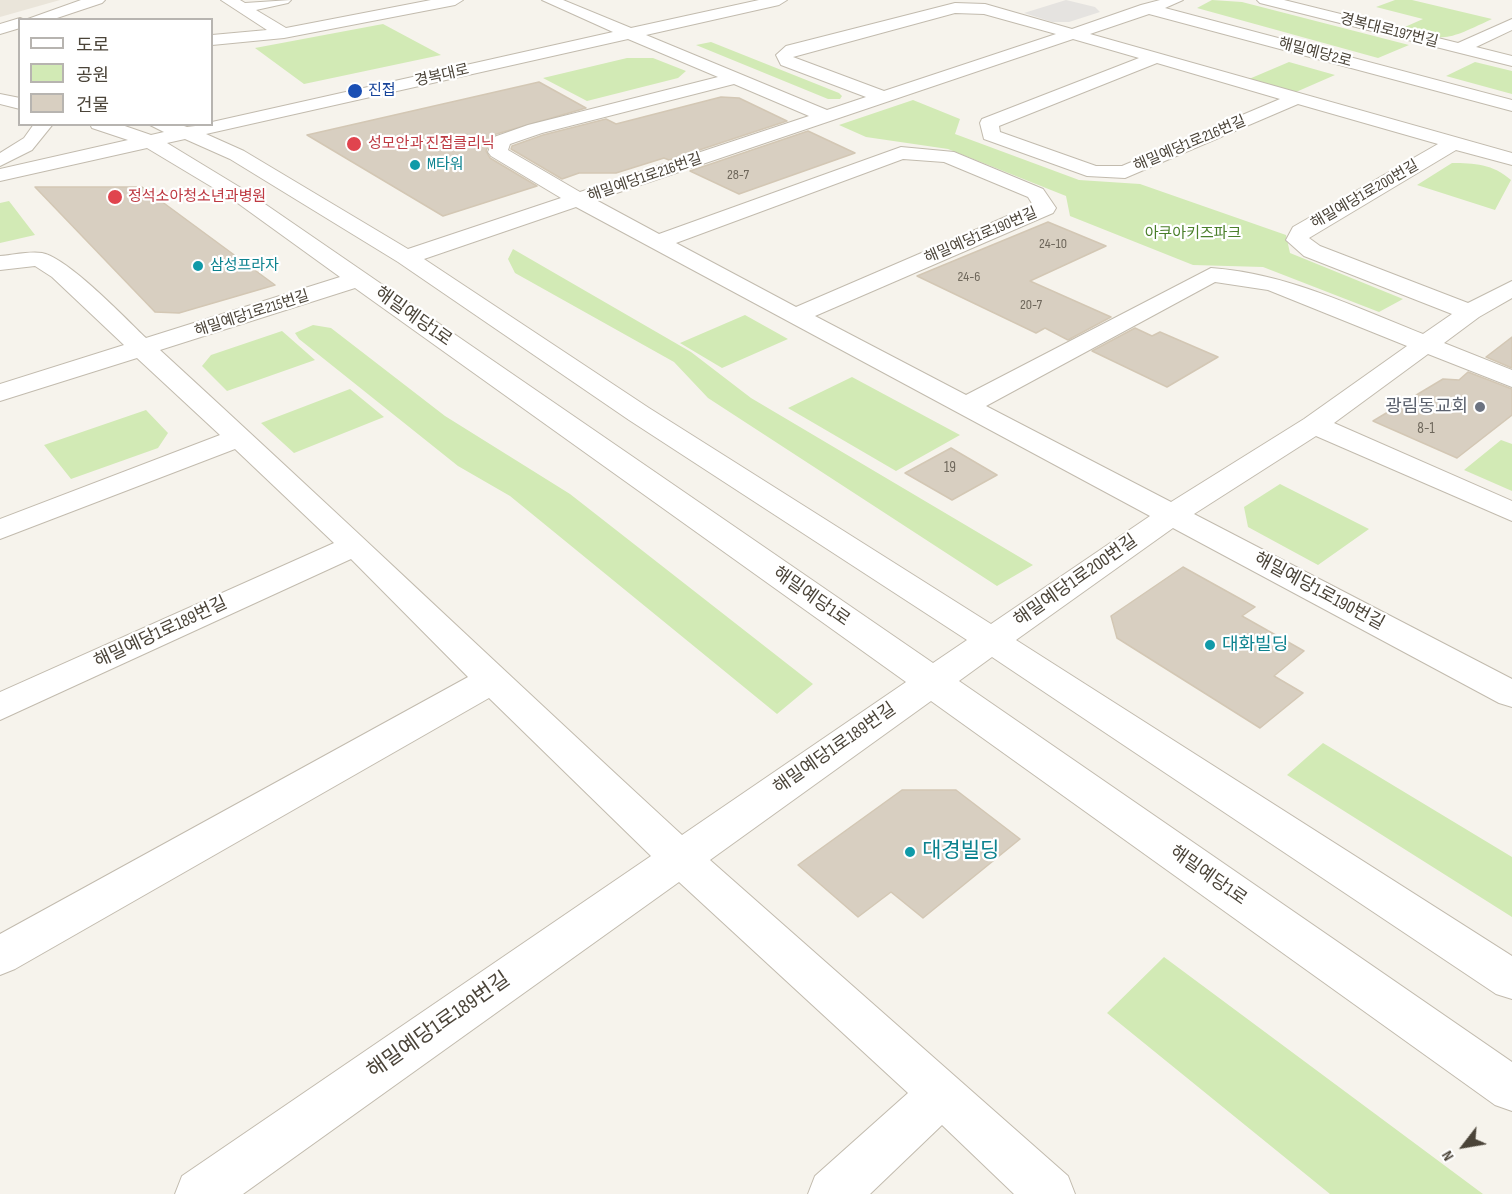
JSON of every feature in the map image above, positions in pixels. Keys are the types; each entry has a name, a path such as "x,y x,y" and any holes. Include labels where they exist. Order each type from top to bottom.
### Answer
{"street":[{"path":"41,18 97,0"},
{"path":"229,0 284,33"},
{"path":"243,8 283,0"},
{"path":"213,40 284,33 455,0"},
{"path":"549,0 633,33 825,116"},
{"name":"경복대로","path":"0,175 154,133 189,134 779,0"},
{"name":"해밀예당2로","path":"1118,0 1512,106"},
{"name":"해밀예당1로216번길","path":"406,257 1175,0"},
{"name":"경복대로197번길","path":"1265,0 1512,61"},
{"path":"1328,15 1358,4"},
{"path":"882,97 787,61 784,55 792,50 955,8 985,9 1512,159"},
{"path":"0,29 18,24"},
{"path":"1460,48 1512,24"},
{"name":"해밀예당1로216번길","path":"1155,58 989,123 991,135 1094,172 1125,172 1295,99"},
{"name":"해밀예당1로190번길","path":"735,78 535,129 501,141 498,152 579,200 795,316 1512,694"},
{"path":"0,87 18,91"},
{"path":"0,99 18,104"},
{"path":"0,160 19,152 39,135 43,126"},
{"name":"해밀예당1로","path":"111,126 154,133 930,682 1512,1089"},
{"path":"189,134 237,155 406,257 639,414 1512,980"},
{"name":"해밀예당1로200번길","path":"1454,142 1301,232 1297,240 1312,251 1470,312"},
{"name":"해밀예당1로190번길","path":"657,242 901,153 947,156 1036,193 1045,208 795,316"},
{"path":"0,263 39,259 60,272 355,545 492,680 679,857 1050,1194"},
{"path":"967,405 1211,275 1241,277 1275,285 1512,379"},
{"name":"해밀예당1로215번길","path":"0,393 145,349 358,279"},
{"name":"해밀예당1로200번길","path":"990,640 1171,515 1314,425 1470,312 1512,288"},
{"path":"1314,425 1512,512"},
{"path":"0,530 238,438"},
{"name":"해밀예당1로189번길","path":"0,707 355,545"},
{"name":"해밀예당1로189번길","path":"200,1194 990,640"},
{"path":"0,956 492,680"},
{"path":"833,1194 942,1094"}],"shaded area":[{"path":"0,0 60,0 0,17"},
{"path":"1066,0 1095,7 1100,12 1069,22 1052,22 1024,13"}],"green space":[{"path":"1212,0 1242,2 1409,45 1378,58 1197,8"},
{"path":"1395,0 1412,0 1492,19 1446,37 1414,34 1398,30 1423,19 1376,7"},
{"path":"383,24 441,55 304,84 255,48"},
{"path":"711,42 842,96 840,99 828,99 696,45"},
{"path":"627,58 653,58 686,71 678,78 587,101 543,78"},
{"path":"1289,62 1335,75 1296,92 1249,79"},
{"path":"1475,62 1512,71 1512,94 1446,76"},
{"name":"아쿠아키즈파크","path":"913,100 960,119 955,134 1079,180 1140,184 1286,235 1290,253 1403,299 1379,312 1263,267 1193,265 1070,216 1066,196 948,149 866,137 839,125"},
{"path":"1452,163 1468,163 1490,168 1511,180 1495,210 1417,185"},
{"path":"9,201 35,235 0,243 0,203"},
{"path":"513,249 691,352 751,398 1033,565 997,586 708,398 674,362 515,273 508,259"},
{"path":"745,315 788,339 722,368 680,343"},
{"path":"313,325 331,328 445,416 570,494 813,684 777,714 510,496 458,466 299,339 295,333"},
{"path":"282,331 315,360 227,391 202,366 211,355"},
{"path":"852,377 960,435 896,471 788,408"},
{"path":"350,389 384,417 294,453 261,423"},
{"path":"146,410 168,433 158,448 71,479 44,445"},
{"path":"1501,440 1512,444 1512,491 1464,470"},
{"path":"1280,484 1369,529 1318,565 1248,527 1244,507"},
{"path":"1323,743 1512,857 1512,917 1287,775"},
{"path":"1164,957 1483,1194 1330,1194 1107,1013"}],"building":[{"path":"539,82 586,108 493,135 486,151 490,158 537,186 443,216 307,135"},
{"path":"721,97 739,98 787,121 669,160 664,158 616,173 579,173 562,179 511,149 512,146 543,135 606,119 616,124"},
{"path":"808,131 855,153 739,194 690,171"},
{"path":"35,187 142,187 275,285 179,313 155,312"},
{"path":"1048,222 1106,246 1030,281 1111,317 1068,340 1045,328 1036,333 917,276"},
{"path":"1135,328 1152,336 1160,332 1218,357 1167,387 1092,351"},
{"path":"1512,337 1512,368 1486,357"},
{"path":"1468,372 1512,389 1512,415 1457,458 1373,421 1443,379 1459,380"},
{"path":"951,448 997,475 952,500 905,473"},
{"name":"대화빌딩","path":"1183,567 1255,607 1242,616 1304,651 1274,676 1303,693 1260,728 1117,638 1111,616"},
{"name":"대경빌딩","path":"902,790 956,790 1020,839 923,918 891,892 858,917 798,865"}],"place":[{"name":"진접","path":"355,91"},
{"name":"성모안과 진접클리닉","path":"354,144"},
{"name":"M타워","path":"415,165"},
{"name":"정석소아청소년과병원","path":"115,197"},
{"name":"삼성프라자","path":"198,266"},
{"name":"광림동교회","path":"1480,407"},
{"name":"대화빌딩","path":"1210,645"},
{"name":"대경빌딩","path":"910,852"}]}
